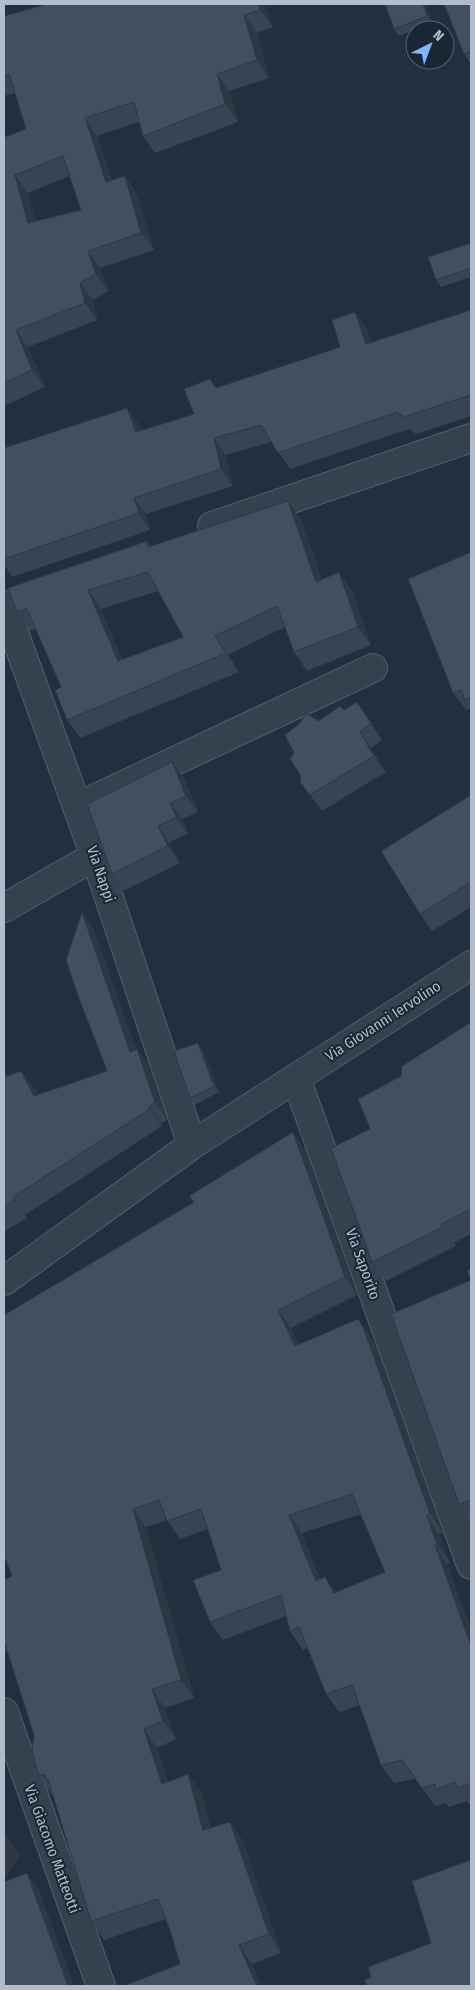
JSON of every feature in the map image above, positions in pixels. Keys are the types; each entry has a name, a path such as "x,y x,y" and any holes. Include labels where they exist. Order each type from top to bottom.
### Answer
{"street":[{"path":"191,533 471,438"},
{"name":"Via Nappi","path":"10,597 77,807 192,1145"},
{"path":"77,807 374,668"},
{"path":"4,908 95,856"},
{"name":"Via Giovanni Iervolino","path":"296,1078 471,965"},
{"path":"4,1281 192,1145 296,1078"},
{"name":"Via Saporito","path":"296,1078 470,1558"},
{"name":"Via Giacomo Matteotti","path":"4,1712 101,1986"}],"building":[{"path":"47,4 258,4 260,10 244,15 257,60 217,74 225,104 143,136 134,102 85,118 106,182 125,176 141,233 88,251 96,274 80,283 85,303 16,330 32,370 4,383 4,137 26,129 9,74 4,76 4,16","holes":["63,156 81,210 28,223 15,175"]},
{"path":"385,4 423,4 427,16 417,20 405,20 405,25 394,29"},
{"path":"444,4 471,4 471,51 464,54 455,32 455,20 450,20"},
{"path":"471,243 471,268 436,280 428,257"},
{"path":"471,310 471,395 404,417 397,412 278,453 261,425 214,438 221,469 134,498 139,513 4,559 4,448 127,408 136,432 194,414 184,389 210,379 216,388 340,347 332,320 355,312 366,344"},
{"path":"288,501 316,582 339,572 358,627 294,652 277,606 215,636 226,653 67,720 55,690 61,687 27,609 17,612 8,588 147,541 148,547","holes":["148,572 183,637 118,661 88,590"]},
{"path":"471,552 471,696 465,700 461,690 453,693 408,579"},
{"path":"357,702 371,723 360,732 374,756 310,795 300,782 301,776 290,759 294,753 285,735 300,723 306,713 319,721 340,706 344,710"},
{"path":"172,762 186,796 170,803 176,817 158,826 168,846 112,874 87,804"},
{"path":"471,795 471,882 420,914 381,851"},
{"path":"82,912 130,1052 137,1049 155,1102 149,1106 150,1109 13,1197 14,1200 4,1207 4,1077 21,1071 34,1096 107,1071 66,960"},
{"path":"471,1022 471,1209 441,1224 443,1227 372,1262 331,1148 370,1129 358,1099 401,1076 402,1066"},
{"path":"198,1043 214,1086 190,1098 174,1051"},
{"path":"293,1132 345,1277 278,1310 295,1346 358,1319 363,1327 430,1514 427,1515 437,1545 435,1545 471,1646 471,1783 458,1788 455,1782 436,1789 435,1784 422,1788 402,1760 381,1765 352,1685 326,1694 299,1627 290,1631 281,1595 210,1622 193,1580 221,1570 201,1509 167,1521 159,1500 133,1509 181,1680 152,1689 163,1721 144,1729 162,1784 188,1774 203,1830 230,1822 269,1934 239,1945 257,1986 123,1986 180,1964 170,1930 158,1899 91,1921 48,1779 46,1780 45,1774 39,1776 32,1750 34,1735 4,1641 4,1580 12,1576 4,1556 4,1315 194,1202 189,1196","holes":["352,1494 385,1572 334,1593 325,1577 316,1581 289,1515"]},
{"path":"471,1269 471,1280 467,1271"},
{"path":"471,1280 471,1500 459,1504 391,1314"},
{"path":"471,1860 471,1986 367,1986 364,1980 371,1977 368,1967 431,1943 412,1881"},
{"path":"27,1873 68,1986 4,1986 4,1882"}]}
